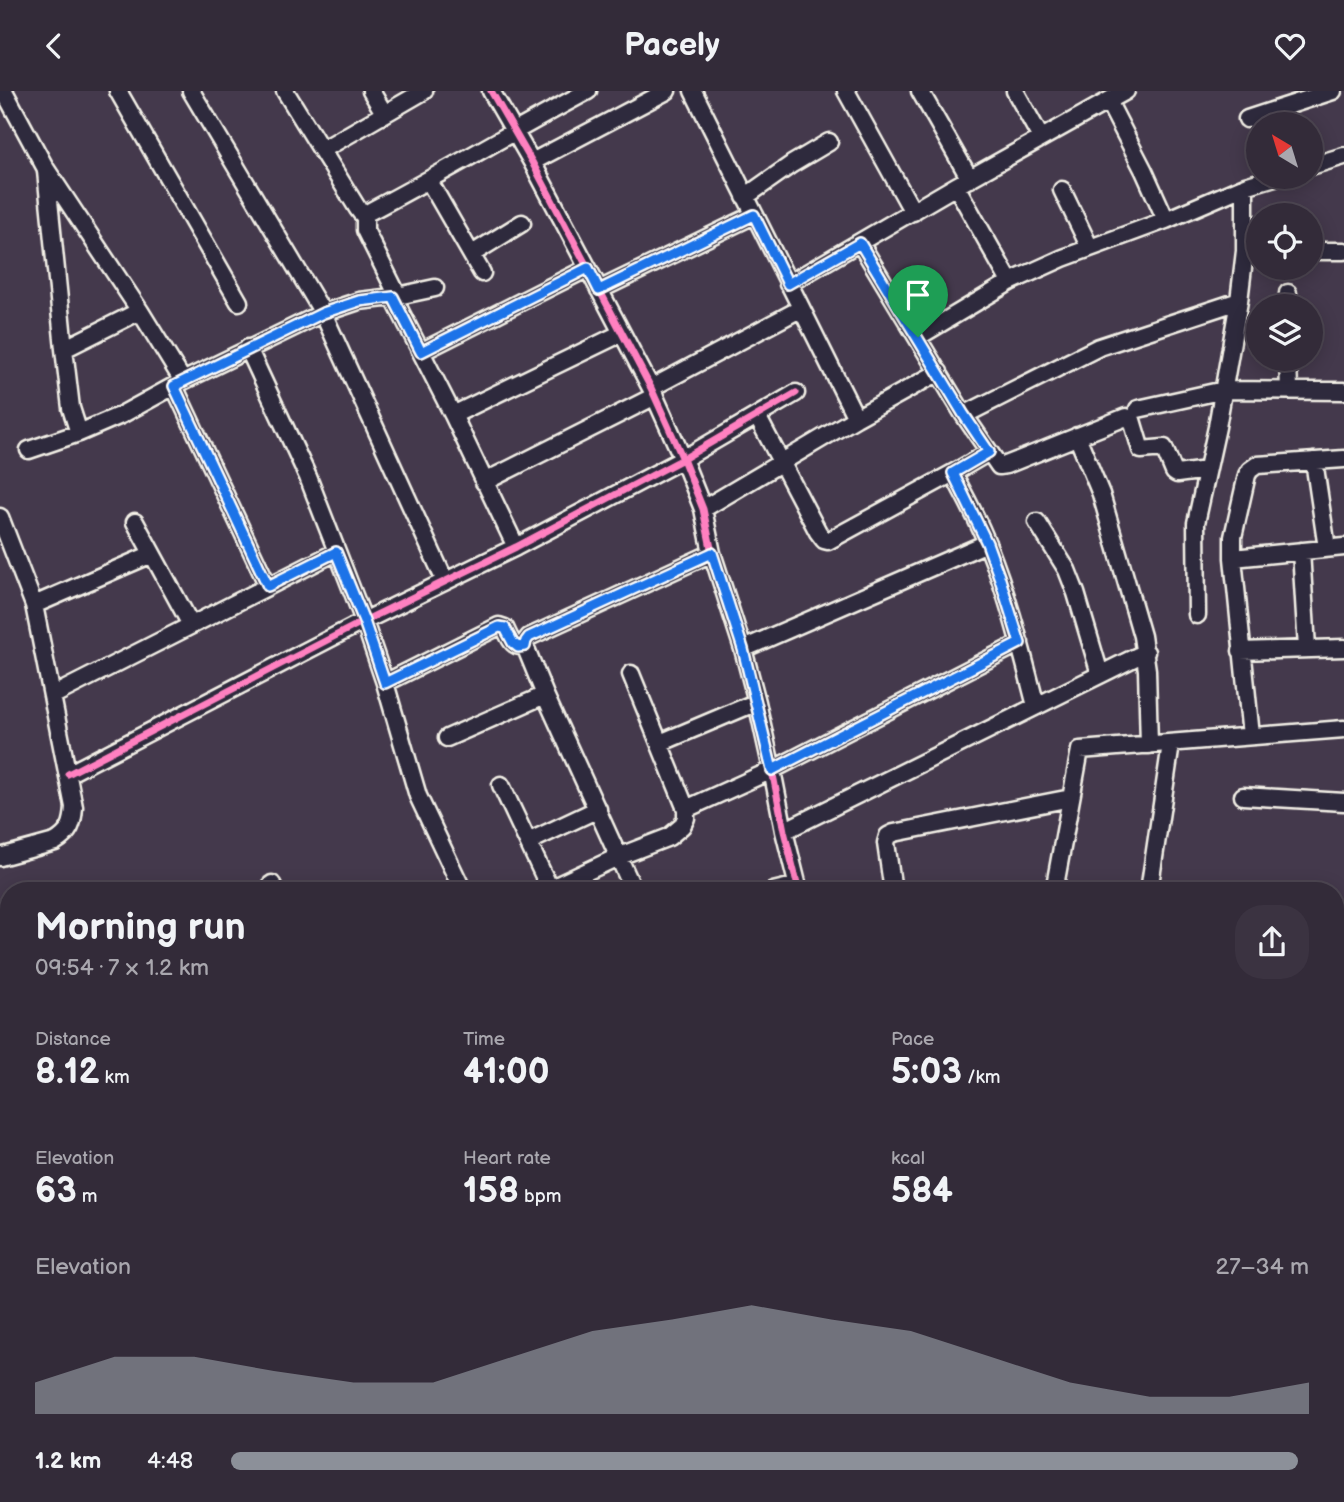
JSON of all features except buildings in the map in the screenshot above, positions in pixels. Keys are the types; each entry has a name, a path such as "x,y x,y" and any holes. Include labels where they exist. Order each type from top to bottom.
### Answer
{"street":[{"path":"4,91 46,169 140,311 179,383 268,586"},
{"path":"118,91 239,302"},
{"path":"191,91 323,313 445,581"},
{"path":"285,91 358,209 365,214"},
{"path":"371,91 384,113"},
{"path":"321,150 424,91"},
{"path":"491,91 515,130 653,392 703,509 712,553 757,702 797,882"},
{"path":"365,214 429,181 587,91"},
{"path":"532,162 667,91"},
{"path":"693,91 856,418"},
{"path":"846,91 913,212"},
{"path":"920,91 1010,282"},
{"path":"1015,91 1041,138"},
{"path":"788,284 1126,91"},
{"path":"1269,112 1334,91"},
{"path":"1108,101 1166,220"},
{"path":"745,197 829,142"},
{"path":"1323,162 1344,156"},
{"path":"46,169 71,408 79,433"},
{"path":"429,181 482,273"},
{"path":"918,337 1010,282 1063,258 1166,220 1245,186 1247,203"},
{"path":"1062,190 1090,249"},
{"path":"365,214 365,230 516,547"},
{"path":"599,290 754,215"},
{"path":"472,254 522,223"},
{"path":"860,243 964,415 999,466 1129,417 1141,450 1164,449 1172,469 1177,474 1207,470"},
{"path":"1323,251 1344,251"},
{"path":"421,352 588,268"},
{"path":"1197,615 1196,523 1246,274"},
{"path":"29,450 121,415 248,348 323,313 359,301 435,288"},
{"path":"964,415 1099,347 1239,301"},
{"path":"484,482 653,392 800,309"},
{"path":"64,349 140,311"},
{"path":"453,415 622,333"},
{"path":"248,348 308,477 364,621 418,796 459,882"},
{"path":"1289,371 1289,390"},
{"path":"703,509 939,372"},
{"path":"1138,409 1224,390 1344,391"},
{"path":"68,774 364,621 516,547 683,459 796,393"},
{"path":"757,416 818,532 828,541 989,452"},
{"path":"1077,436 1101,494 1146,652 1149,745"},
{"path":"1251,736 1233,558 1233,537 1247,474 1257,465 1344,459"},
{"path":"1233,558 1336,548 1314,461"},
{"path":"953,473 987,543 1000,579 1036,706"},
{"path":"0,517 34,605 74,807 70,830 63,837 55,842 0,857"},
{"path":"135,522 191,625"},
{"path":"1037,522 1067,570 1100,674"},
{"path":"743,649 987,543"},
{"path":"1301,551 1307,648"},
{"path":"52,696 336,552"},
{"path":"630,882 545,695 525,646 526,641 529,637 712,553"},
{"path":"34,605 152,554"},
{"path":"385,683 499,627 505,628 515,645 525,646"},
{"path":"686,809 772,770 1020,643"},
{"path":"1241,651 1344,648"},
{"path":"784,831 1146,652"},
{"path":"565,882 669,837 682,826 686,818 686,809 631,674"},
{"path":"447,738 545,695"},
{"path":"660,743 757,702"},
{"path":"1056,882 1080,750 1344,729"},
{"path":"1150,882 1171,744"},
{"path":"502,785 545,882"},
{"path":"1242,796 1344,802"},
{"path":"892,882 886,843 888,836 894,833 1071,798"},
{"path":"528,842 598,809"}],"cycle path":[{"path":"491,91 532,162 651,388 703,509 712,553 757,702 797,882"},
{"path":"68,774 364,621 516,547 683,459 796,393"}],"route":[{"path":"754,215 788,284 860,243 918,337 989,452 953,473 987,543 1020,643 772,770 743,649 712,553 529,637 525,646 515,645 502,626 385,683 336,552 268,586 174,386 323,313 359,301 393,297 421,352 588,268 599,290 754,215"}]}
